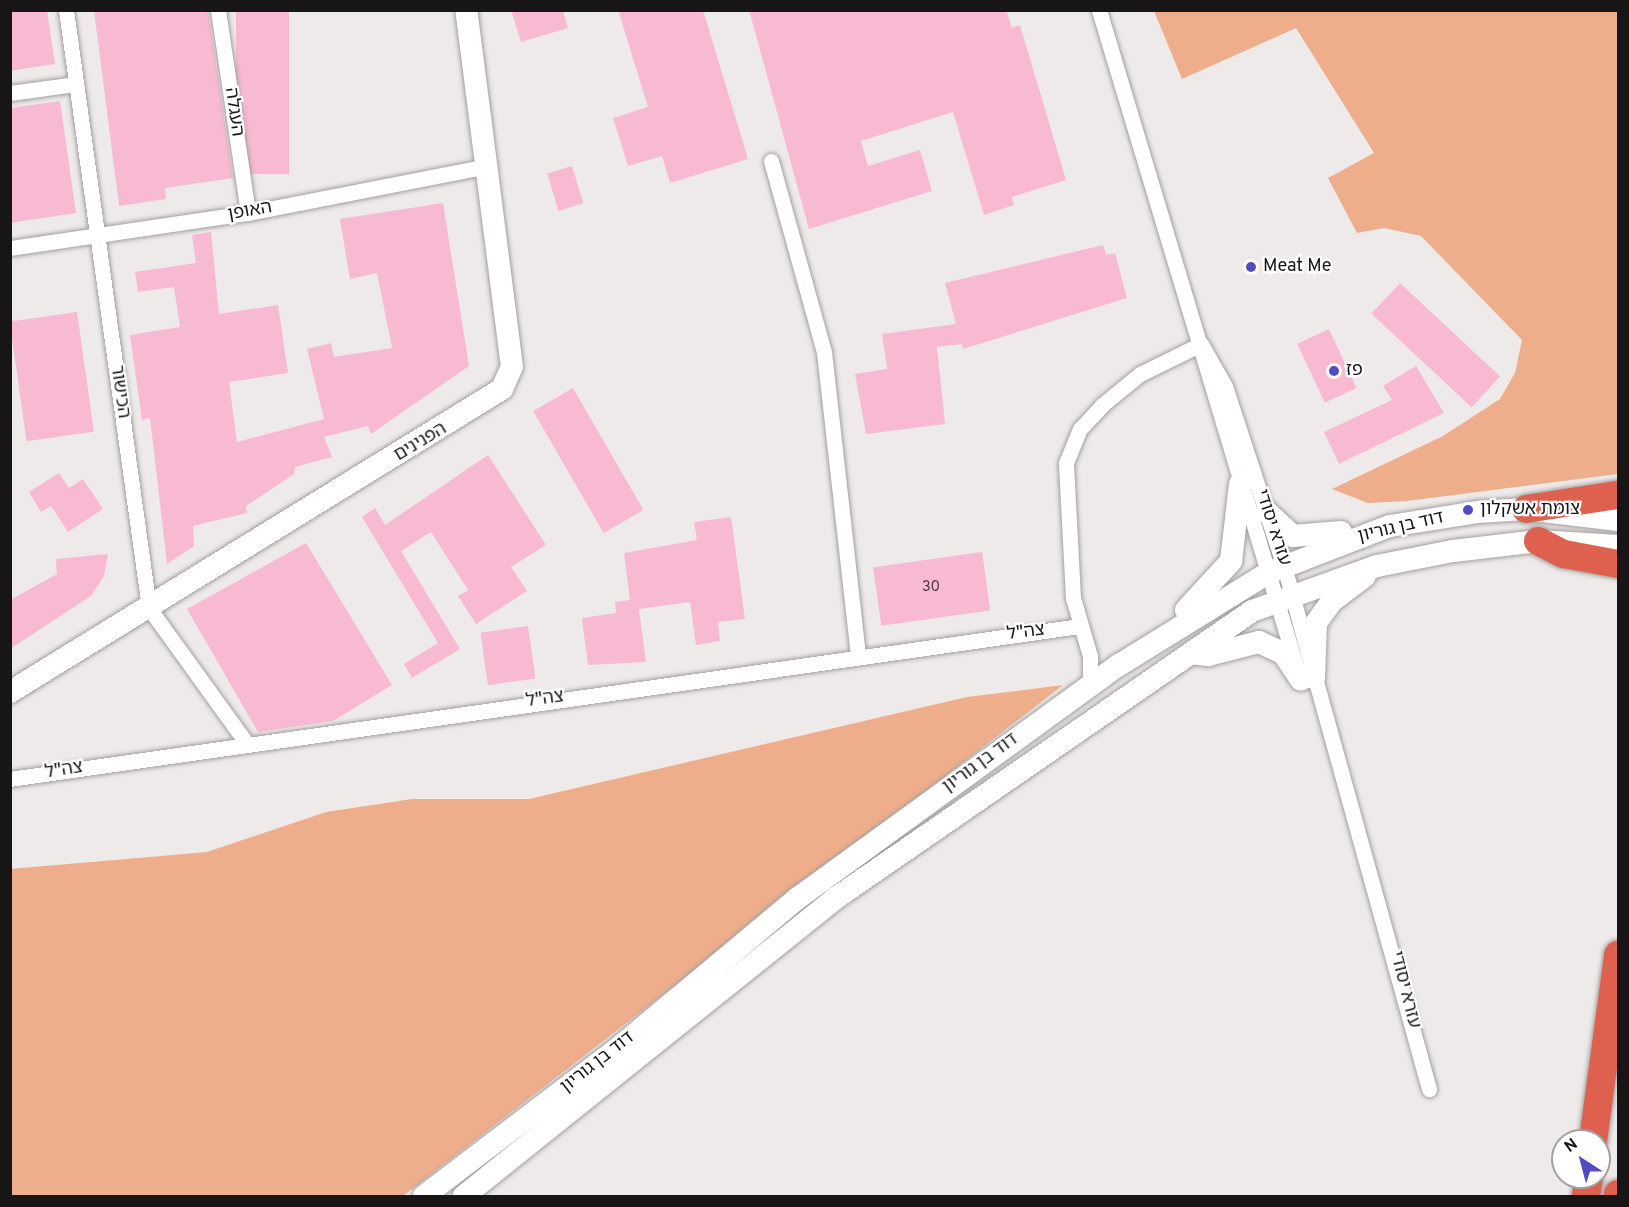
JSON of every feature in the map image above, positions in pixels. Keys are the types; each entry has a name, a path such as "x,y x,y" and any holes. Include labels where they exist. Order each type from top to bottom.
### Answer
{"highway":[{"path":"1526,509 1618,495"},
{"path":"1538,541 1564,554 1618,564"},
{"path":"1595,1129 1618,955"}],"main road":[{"name":"הפנינים","path":"10,692 502,389 512,367 466,10"},
{"path":"1155,642 1208,591 1231,561 1240,484"},
{"name":"דוד בן גוריון","path":"424,1197 622,1045 798,898 1068,702 1155,642 1276,570 1390,526 1526,509 1618,520"},
{"path":"1267,512 1293,536 1309,538 1390,526"},
{"name":"דוד בן גוריון","path":"464,1197 836,898 1190,653 1283,599 1377,566 1538,541 1618,546"},
{"path":"1308,679 1323,609 1377,566"},
{"path":"1190,653 1208,655 1259,642 1283,653 1308,679"}],"street":[{"name":"הכישור","path":"66,10 149,608 247,744"},
{"name":"העגלה","path":"218,10 248,213"},
{"name":"עזרא יסודי","path":"1099,10 1201,344 1240,484 1276,570"},
{"path":"10,93 76,84"},
{"path":"771,161 824,352 858,654"},
{"name":"האופן","path":"10,248 248,213 487,166"},
{"path":"1068,702 1090,682 1090,656 1080,626 1064,499 1066,463 1080,429 1140,374 1201,344"},
{"name":"עזרא יסודי","path":"1201,344 1225,386 1267,512 1283,599 1377,886 1429,1089"},
{"name":"צה\"ל","path":"10,779 858,654 1080,626"}],"shaded area":[{"path":"1154,11 1618,11 1618,474 1407,501 1368,503 1332,489 1443,436 1500,399 1515,373 1522,340 1421,236 1384,228 1357,233 1328,178 1374,153 1296,28 1182,79"},
{"path":"1063,685 403,1196 11,1196 10,869 207,852 326,812 412,799 529,799 967,697"}],"building":[{"path":"10,10 47,10 55,64 10,71"},
{"path":"94,10 208,10 233,178 165,188 166,199 119,206"},
{"path":"236,10 289,10 289,174 236,174"},
{"path":"511,10 563,10 568,28 521,42"},
{"path":"618,10 703,10 748,159 670,183 662,156 628,166 613,118 648,107"},
{"path":"749,10 1006,10 1012,28 1020,25 1066,180 1012,197 1014,205 984,215 953,112 861,141 868,166 920,150 932,191 809,229"},
{"path":"60,101 76,213 10,223 10,108"},
{"path":"572,166 583,203 559,211 547,174"},
{"path":"443,203 469,366 371,434 368,426 324,437 332,457 295,467 294,474 246,506 247,513 193,526 194,546 167,564 150,418 142,420 130,335 180,327 174,287 138,292 135,272 196,263 192,235 211,232 219,314 278,305 288,373 229,382 237,442 324,419 307,349 331,343 334,357 392,348 377,273 350,279 340,219"},
{"path":"1103,245 1106,255 1115,253 1127,298 963,349 962,344 937,347 945,424 866,434 855,374 887,369 882,334 956,324 945,283"},
{"path":"1400,283 1500,376 1472,407 1371,314"},
{"path":"77,312 94,432 27,441 10,321"},
{"path":"1329,329 1356,388 1325,403 1297,344"},
{"path":"1416,366 1444,413 1339,464 1324,432 1392,400 1383,386"},
{"path":"573,388 644,510 604,533 533,411"},
{"path":"488,455 546,545 511,567 527,591 476,624 458,596 468,590 431,532 401,551 460,649 412,678 404,664 438,643 362,517 375,508 385,525"},
{"path":"59,473 69,488 83,479 103,509 68,532 51,506 41,512 29,492"},
{"path":"731,517 745,619 718,622 720,641 696,645 690,602 639,609 646,662 588,665 582,618 616,613 615,602 630,600 624,553 697,540 694,522"},
{"path":"306,543 392,685 333,721 258,732 187,609"},
{"path":"982,552 990,610 881,626 873,567"},
{"path":"108,554 104,576 91,596 10,649 10,600 57,574 56,559"},
{"path":"528,626 535,678 488,685 480,633"}],"place":[{"name":"Meat Me","path":"1251,267"},
{"name":"פז","path":"1334,371"},
{"name":"צומת אשקלון","path":"1468,510"}]}
